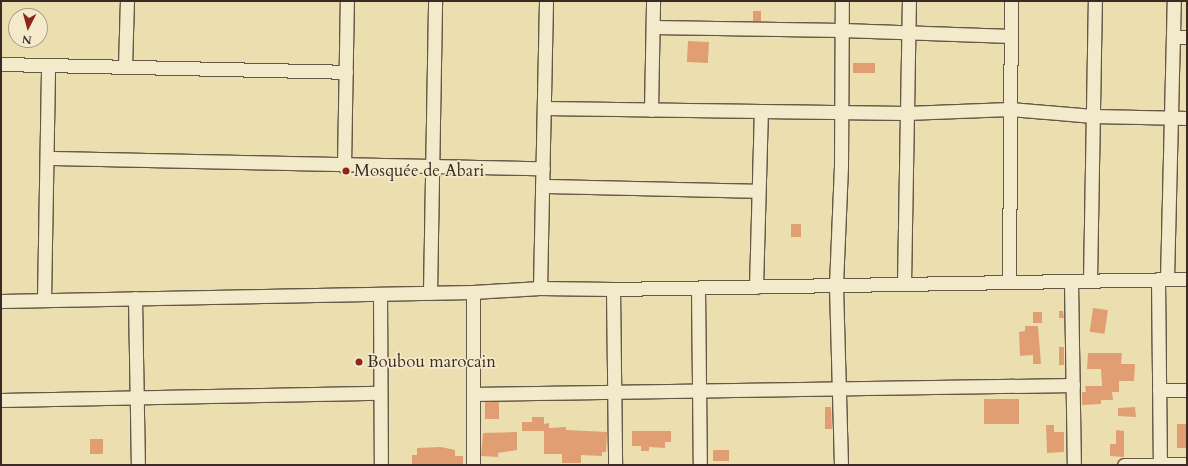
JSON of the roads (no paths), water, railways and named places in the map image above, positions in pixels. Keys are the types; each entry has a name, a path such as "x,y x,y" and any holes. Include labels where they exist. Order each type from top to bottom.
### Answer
{"street":[{"path":"125,67 127,1"},
{"path":"343,1 347,1 344,166"},
{"path":"430,293 435,1"},
{"path":"540,288 546,1"},
{"path":"651,110 653,1"},
{"path":"841,465 841,388 836,285 841,112 842,1"},
{"path":"904,284 909,1"},
{"path":"1009,282 1011,1"},
{"path":"1090,281 1095,1"},
{"path":"1160,465 1159,390 1162,279 1171,118 1174,1"},
{"path":"653,27 842,30 1011,36"},
{"path":"1173,37 1187,37"},
{"path":"1,64 346,72"},
{"path":"44,300 48,65"},
{"path":"544,108 906,113 1010,109 1093,116 1187,118"},
{"path":"756,287 761,112"},
{"path":"47,158 344,166 543,168"},
{"path":"542,186 758,191"},
{"path":"1,301 472,292 540,288 698,288 1187,279"},
{"path":"1071,281 1074,465"},
{"path":"698,288 700,465"},
{"path":"613,289 615,465"},
{"path":"472,292 472,465"},
{"path":"380,294 381,465"},
{"path":"135,298 138,465"},
{"path":"473,394 1073,385"},
{"path":"1159,390 1187,390"},
{"path":"1,400 380,393"},
{"path":"1124,465 1187,464"}],"place":[{"name":"Mosquée de Abari","path":"346,171"},
{"name":"Boubou marocain","path":"359,362"}]}
